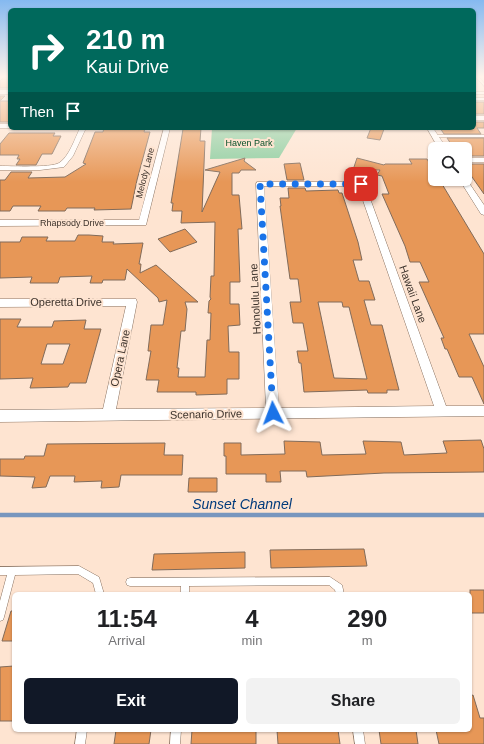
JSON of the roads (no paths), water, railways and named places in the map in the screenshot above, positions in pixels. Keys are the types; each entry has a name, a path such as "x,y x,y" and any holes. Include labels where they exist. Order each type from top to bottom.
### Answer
{"street":[{"path":"0,168 40,168 60,165 69,156 82,130"},
{"name":"Melody Lane","path":"143,223 166,130"},
{"path":"431,130 439,142"},
{"path":"472,160 484,160"},
{"name":"Honolulu Lane","path":"273,413 260,184 361,184"},
{"name":"Hawaii Lane","path":"361,184 442,412"},
{"path":"467,186 484,212"},
{"name":"Rhapsody Drive","path":"0,223 143,223"},
{"name":"Operetta Drive","path":"0,303 132,302"},
{"name":"Opera Lane","path":"108,415 132,302"},
{"name":"Scenario Drive","path":"0,416 484,411"}],"lane":[{"path":"435,136 484,136"},
{"path":"0,571 79,570 96,580 99,592"},
{"path":"0,617 12,571"},
{"path":"130,582 330,581 339,588 340,592"},
{"path":"185,582 185,592"},
{"path":"80,744 82,732"},
{"path":"175,744 176,732"},
{"path":"358,732 360,744"}],"waterway":[{"name":"Sunset Channel","path":"0,515 484,515"}],"park label":[{"name":"Haven Park","path":"249,143"}]}
